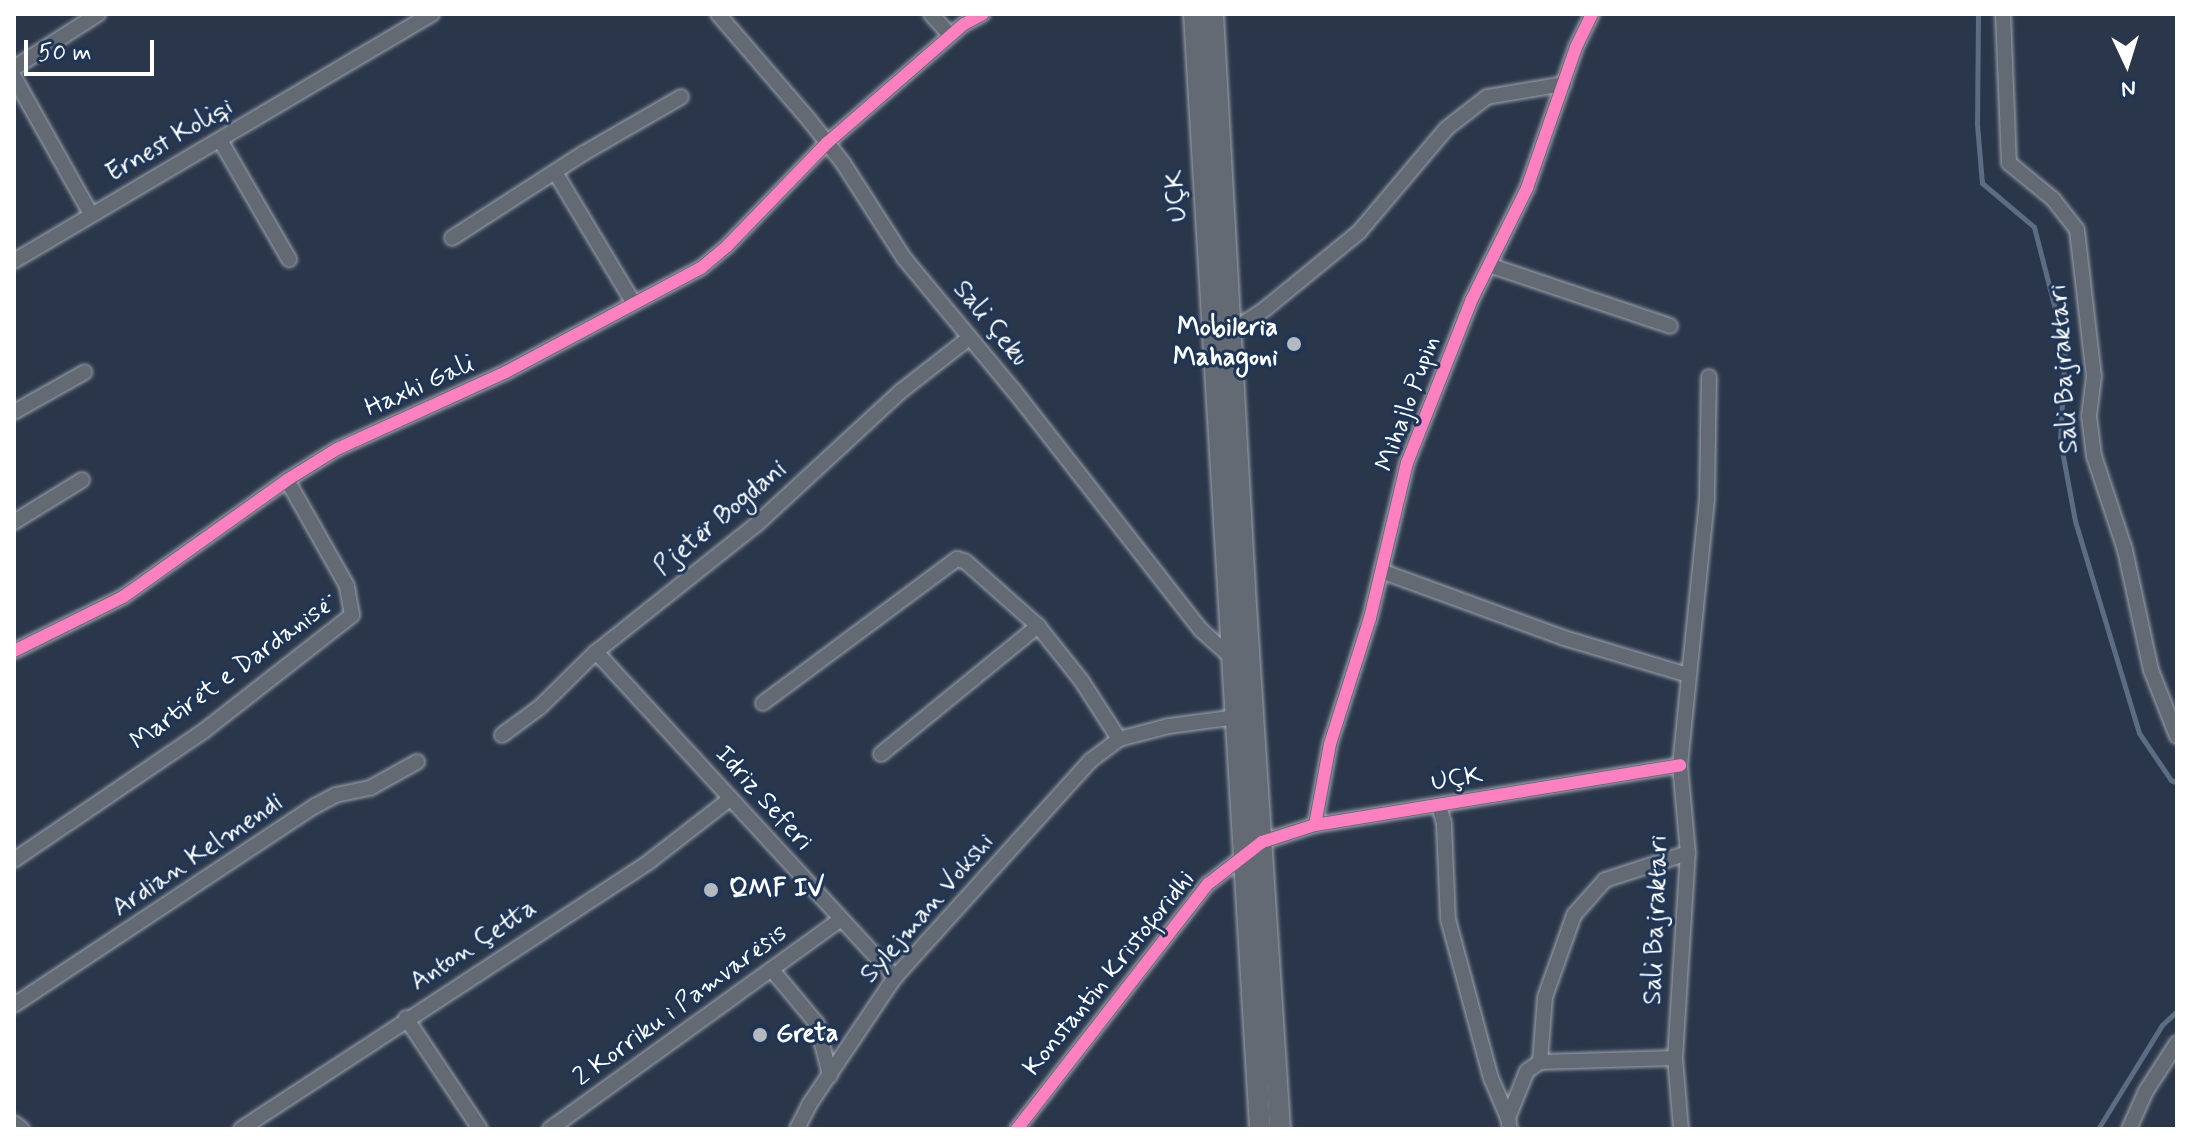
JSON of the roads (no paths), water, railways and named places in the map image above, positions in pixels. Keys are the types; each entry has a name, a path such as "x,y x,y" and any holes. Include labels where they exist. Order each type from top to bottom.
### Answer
{"main road":[{"name":"UÇK","path":"1194,14 1222,336 1254,848 1280,1129"},
{"name":"UÇK","path":"1213,14 1222,336"},
{"name":"UÇK","path":"1254,848 1260,1129"}],"street":[{"path":"14,68 98,14"},
{"name":"Ernest Koliqi","path":"14,261 432,14"},
{"name":"Sali Çeku","path":"718,14 827,143 904,258 1015,392 1201,630 1241,657"},
{"path":"931,14 950,35"},
{"name":"Haxhi Gali","path":"14,651 123,597 287,480 337,449 506,372 701,268 728,245 827,143 950,35 983,14"},
{"name":"Mihajlo Pupin","path":"1315,825 1330,744 1381,571 1407,463 1489,265 1527,188 1592,14"},
{"name":"Sali Bajraktari","path":"2003,14 2009,163 2053,199 2077,230 2094,376 2089,416 2094,456 2125,550 2151,670 2177,736"},
{"path":"14,77 91,214"},
{"path":"1222,336 1265,309 1359,232 1447,128 1487,97 1564,84"},
{"path":"452,238 681,97"},
{"path":"220,140 289,259"},
{"path":"555,172 633,302"},
{"path":"1489,265 1670,326"},
{"name":"Pjetër Bogdani","path":"502,735 540,707 596,652 758,523 900,392 969,338"},
{"path":"14,412 85,372"},
{"name":"Sali Bajraktari","path":"1681,1129 1675,1058 1688,853 1680,765 1707,499 1709,377"},
{"path":"14,522 82,480"},
{"name":"Martirët e Dardanisë","path":"14,860 205,730 341,628 352,615 347,586 287,480"},
{"path":"763,703 957,559 966,562 1038,626 1081,680 1119,739"},
{"path":"1381,571 1564,638 1688,675"},
{"path":"881,754 1038,626"},
{"name":"Idriz Seferi","path":"596,652 895,977"},
{"name":"Sylejman Vokshi","path":"797,1129 895,977 1090,761 1119,739 1169,726 1245,716"},
{"name":"Ardian Kelmendi","path":"14,1005 315,806 336,795 370,788 417,762"},
{"name":"UÇK","path":"1254,848 1315,825 1680,765"},
{"name":"Anton Çetta","path":"241,1129 406,1018 650,861 730,799"},
{"path":"1439,806 1444,824 1448,919 1491,1078 1509,1124"},
{"name":"Konstantin Kristoforidhi","path":"1017,1129 1208,884 1254,848"},
{"path":"1540,1062 1545,997 1574,915 1605,880 1688,853"},
{"name":"2 Korriku i Pamvarësis","path":"550,1129 840,920"},
{"path":"773,971 817,1024 830,1075"},
{"path":"406,1018 480,1129"},
{"path":"2129,1129 2146,1091 2177,1043"},
{"path":"1509,1124 1527,1071 1540,1062 1675,1058"},
{"path":"14,1123 22,1129"}],"waterway":[{"path":"1978,14 1977,124 1982,183 2034,227 2065,348 2060,440 2075,521 2139,733 2171,780 2177,783"},
{"path":"2098,1129 2162,1025 2177,1011"}],"place":[{"name":"Mobileria Mahagoni","path":"1294,344"},
{"name":"QMF IV","path":"711,890"},
{"name":"Greta","path":"760,1035"}]}
